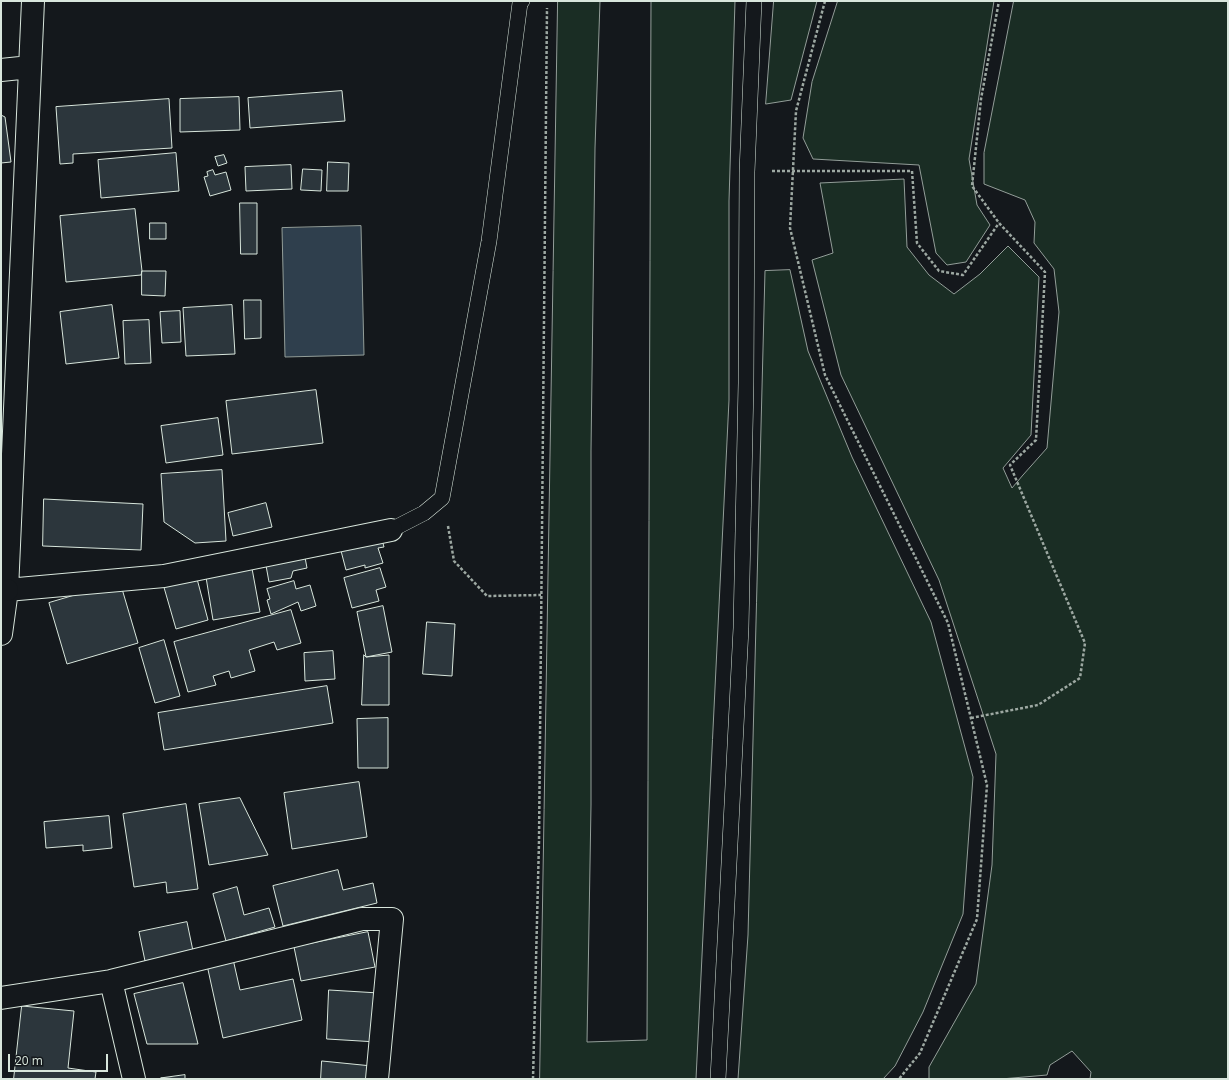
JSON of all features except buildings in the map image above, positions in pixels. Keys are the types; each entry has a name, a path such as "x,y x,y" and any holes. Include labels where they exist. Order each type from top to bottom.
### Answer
{"street":[{"path":"1,634 33,1"},
{"path":"1,70 30,67"},
{"path":"4,590 164,576 391,530"},
{"path":"1,998 111,981 362,919 392,919 377,1079"},
{"path":"111,981 134,1079"}],"lane":[{"path":"391,530 424,513 442,498 489,241 520,3 522,1"},
{"path":"718,1079 741,628 746,382 746,172 754,1"}],"path":[{"path":"533,1079 539,842 547,1"},
{"path":"825,1 796,112 790,228 825,376 948,623 987,785 977,919 920,1053 899,1079"},
{"path":"971,718 1038,704 1080,678 1085,643 1010,465 1036,440 1045,272 999,224 972,186 981,99 999,1"},
{"path":"793,171 912,171 917,244 939,271 963,275 999,224"},
{"path":"442,498 454,561 487,596 541,595"}],"green space":[{"path":"558,1 600,1 595,148 591,451 591,805 587,1042 647,1040 651,1 735,1 729,201 729,400 696,1079 540,1079"},
{"path":"774,1 817,1 791,100 766,104"},
{"path":"838,1 994,1 969,159 977,205 990,225 966,262 947,265 936,253 919,165 813,159 803,138 812,82"},
{"path":"1014,1 1228,1 1228,1079 1090,1079 1091,1072 1072,1051 1050,1065 1047,1075 1001,1079 929,1079 929,1067 976,984 992,865 996,754 939,580 841,375 812,260 833,253 820,183 904,179 907,247 929,275 954,294 980,274 1008,246 1039,277 1031,435 1003,468 1012,488 1047,448 1059,312 1054,269 1034,243 1035,222 1025,200 984,184 984,153"},
{"path":"790,270 808,351 852,457 931,622 973,777 963,914 923,1012 895,1066 883,1079 738,1079 748,935 765,271"}],"water":[{"path":"361,226 364,355 285,357 282,228"}]}
